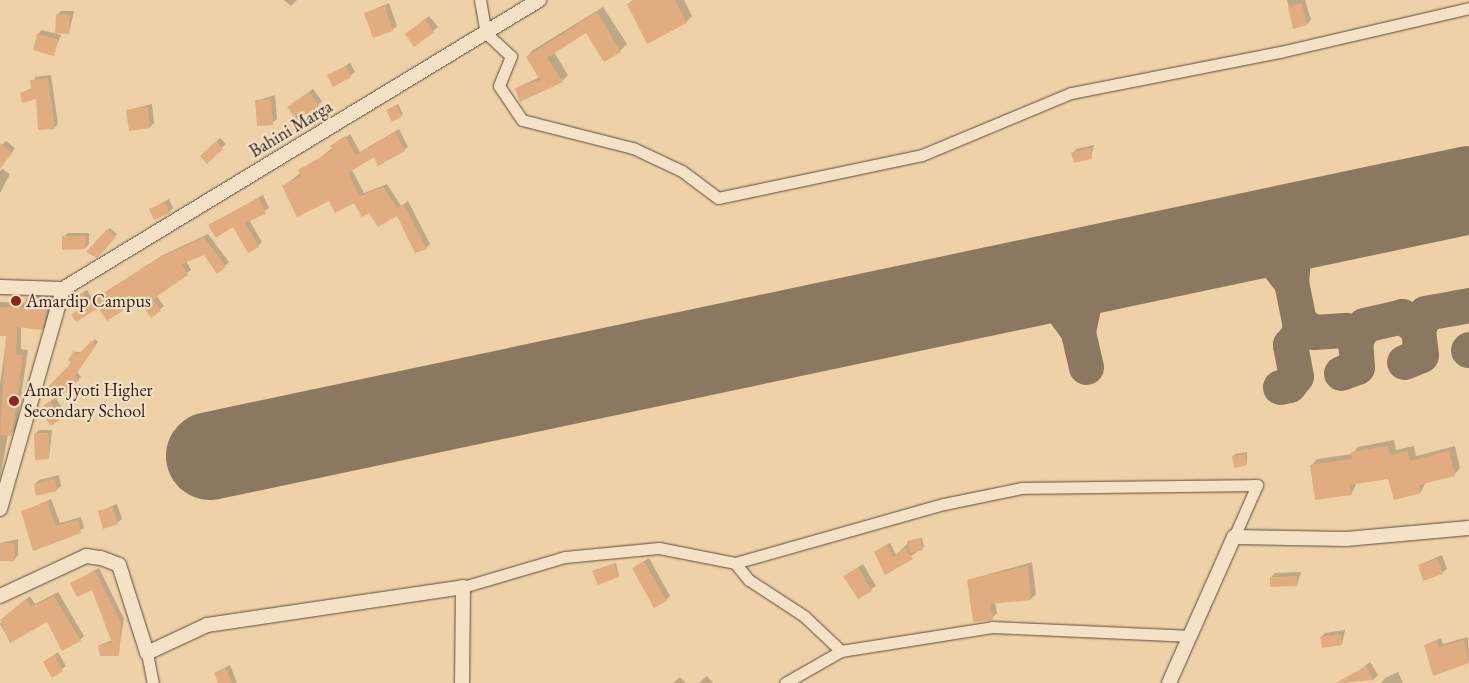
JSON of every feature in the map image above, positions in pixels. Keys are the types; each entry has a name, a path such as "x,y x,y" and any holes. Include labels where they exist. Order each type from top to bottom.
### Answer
{"street":[{"path":"480,0 486,33 511,56 499,86 522,120 633,148 682,171 718,198 922,155 1071,93 1280,52 1469,8"},
{"name":"Bahini Marga","path":"63,289 539,0"},
{"path":"0,287 63,289 0,509"},
{"path":"146,654 207,625 463,588 565,557 659,548 735,563 944,504 1022,488 1257,485 1187,636 1169,683"},
{"path":"1234,537 1346,539 1469,528"},
{"path":"0,596 86,556 101,558 119,565 153,683"},
{"path":"735,563 749,580 804,616 841,651"},
{"path":"462,683 463,588"},
{"path":"785,683 841,651 992,627 1187,636"}],"building":[{"path":"635,0 675,0 687,23 647,44 627,4"},
{"path":"1302,3 1307,25 1293,29 1288,7"},
{"path":"385,6 393,31 373,38 364,13"},
{"path":"597,12 621,52 604,62 586,33 547,58 563,82 520,102 515,88 540,80 526,57"},
{"path":"56,14 70,15 69,34 55,33"},
{"path":"425,19 434,32 414,47 405,34"},
{"path":"37,34 58,39 54,56 33,50"},
{"path":"346,66 351,77 333,87 327,75"},
{"path":"48,78 55,129 38,130 36,99 22,103 20,93 31,90 30,80"},
{"path":"309,92 319,106 297,121 287,107"},
{"path":"271,99 273,125 257,126 255,100"},
{"path":"396,105 402,116 392,122 386,110"},
{"path":"148,107 150,128 129,131 126,110"},
{"path":"395,132 405,151 378,166 374,157 348,173 360,196 383,187 397,208 404,204 427,249 415,253 397,216 378,227 369,213 362,217 354,203 335,213 329,201 297,217 282,186 301,177 298,170 333,150 330,146 345,136 356,155"},
{"path":"216,141 223,149 207,164 200,156"},
{"path":"0,143 12,153 0,169"},
{"path":"1091,148 1092,159 1074,163 1071,153"},
{"path":"259,198 266,214 245,223 259,247 248,253 233,227 216,238 208,225"},
{"path":"165,202 170,213 154,220 149,209"},
{"path":"107,229 116,237 97,258 86,252"},
{"path":"62,236 86,236 85,249 62,250"},
{"path":"204,237 226,267 217,274 204,255 182,264 188,275 153,299 161,311 151,318 139,300 107,321 98,308 76,322 71,315 78,310 71,300 83,293 89,302 158,259"},
{"path":"25,298 47,301 45,321 42,330 17,327 16,354 23,355 12,436 0,435 6,336 0,336 0,307 24,308"},
{"path":"91,341 96,345 75,376 79,380 56,400 45,390 71,363 68,360 74,351 79,354"},
{"path":"50,401 62,418 51,426 39,409"},
{"path":"34,433 49,433 49,459 35,460"},
{"path":"1388,446 1390,455 1408,451 1410,461 1449,451 1455,476 1419,485 1421,493 1394,500 1388,479 1350,485 1352,495 1315,500 1310,465 1352,459 1351,452"},
{"path":"1245,454 1247,465 1234,468 1232,456"},
{"path":"55,479 57,491 36,496 34,484"},
{"path":"47,502 56,526 78,520 81,533 33,551 21,511"},
{"path":"113,507 118,524 103,529 98,511"},
{"path":"920,539 923,550 910,553 907,541"},
{"path":"0,543 14,543 15,561 0,561"},
{"path":"887,545 893,557 905,548 913,559 885,575 874,552"},
{"path":"1438,559 1443,574 1423,581 1418,565"},
{"path":"644,561 667,601 654,608 632,568"},
{"path":"614,564 619,577 598,585 592,571"},
{"path":"1028,566 1031,600 990,604 993,620 973,622 967,580"},
{"path":"858,567 872,591 858,599 843,576"},
{"path":"95,571 121,623 119,656 100,656 98,645 112,643 92,590 77,597 70,583"},
{"path":"1297,576 1297,586 1270,587 1270,577"},
{"path":"54,596 81,641 62,651 47,622 10,643 0,620 26,599 31,607"},
{"path":"1341,634 1342,645 1322,648 1320,637"},
{"path":"1464,640 1469,663 1433,676 1424,645 1437,641 1439,647"},
{"path":"54,655 63,671 52,678 43,662"},
{"path":"1366,666 1374,680 1336,683"},
{"path":"226,668 232,683 218,683 214,673"}],"taxiway":[{"path":"1444,196 1469,201"},
{"path":"1280,387 1289,385 1296,376 1290,345 1301,331 1291,282 1293,261 1311,230 1331,220"},
{"path":"1225,242 1269,254 1291,282"},
{"path":"1086,367 1078,331 1085,299 1122,264"},
{"path":"1021,285 1056,301 1078,331"},
{"path":"1404,362 1421,355 1418,329 1425,313 1469,305"},
{"path":"1341,373 1357,367 1355,341 1364,325 1402,316 1418,329"},
{"path":"1299,323 1314,332 1345,330 1355,341"}],"runway":[{"path":"210,456 1469,190"}],"place":[{"name":"Amardip Campus","path":"16,301"},
{"name":"Amar Jyoti Higher Secondary School","path":"14,401"}]}
